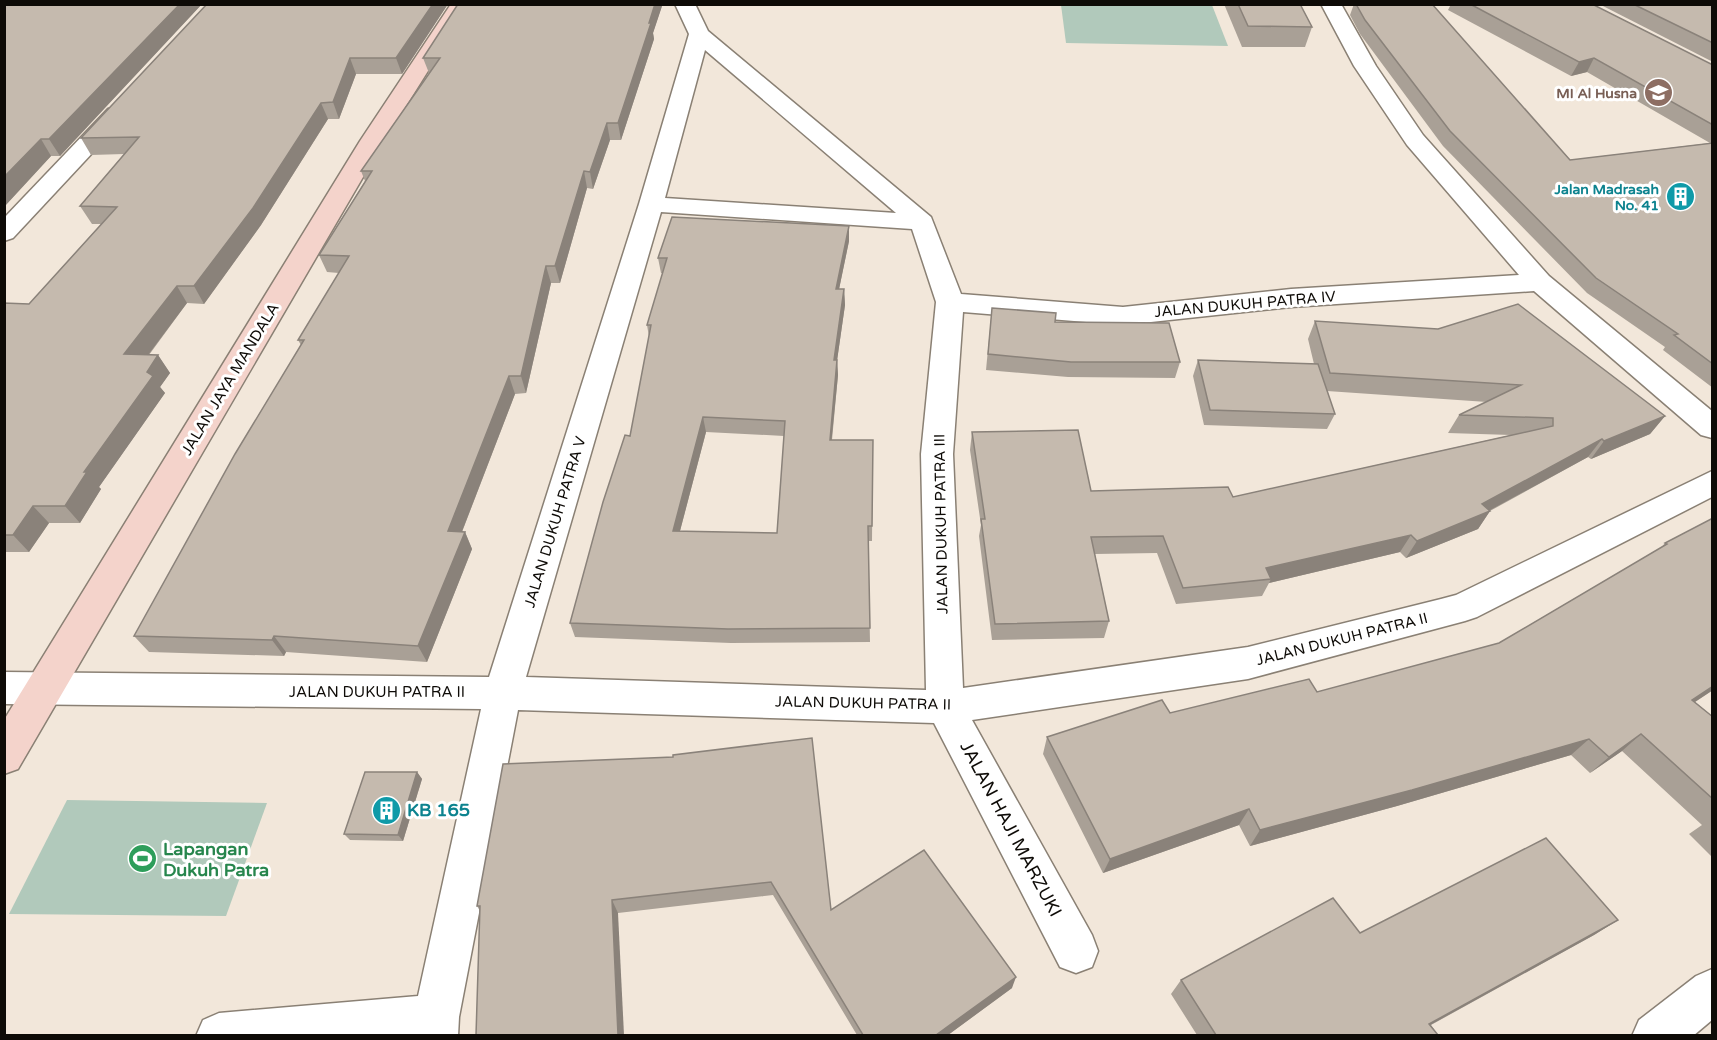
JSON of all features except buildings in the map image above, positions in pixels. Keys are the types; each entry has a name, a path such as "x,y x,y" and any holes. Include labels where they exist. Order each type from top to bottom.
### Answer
{"street":[{"name":"JALAN JAYA MANDALA","path":"4,756 372,141 461,4"},
{"path":"685,4 699,34 921,222"},
{"path":"1331,4 1365,66 1415,140 1540,282 1713,427"},
{"name":"JALAN DUKUH PATRA V","path":"219,1035 435,1026 503,693 651,204 699,34"},
{"path":"4,233 130,98"},
{"path":"651,204 921,222"},
{"name":"JALAN DUKUH PATRA III","path":"921,222 950,302 937,454 945,707"},
{"name":"JALAN DUKUH PATRA IV","path":"950,302 1124,316 1291,298 1540,282"},
{"name":"JALAN DUKUH PATRA II","path":"4,688 503,693 945,707 1248,663 1441,614 1465,607 1713,483"},
{"name":"JALAN HAJI MARZUKI","path":"945,707 1076,951"},
{"path":"1655,1035 1713,992"}],"green space":[{"path":"1061,5 1212,5 1228,46 1066,43"},
{"name":"Lapangan Dukuh Patra","path":"67,800 267,803 226,916 9,914"}],"place":[{"name":"MI Al Husna","path":"1658,93"},
{"name":"Jalan Madrasah No. 41","path":"1680,197"},
{"name":"KB 165","path":"386,810"},
{"name":"Lapangan Dukuh Patra","path":"142,859"}]}
